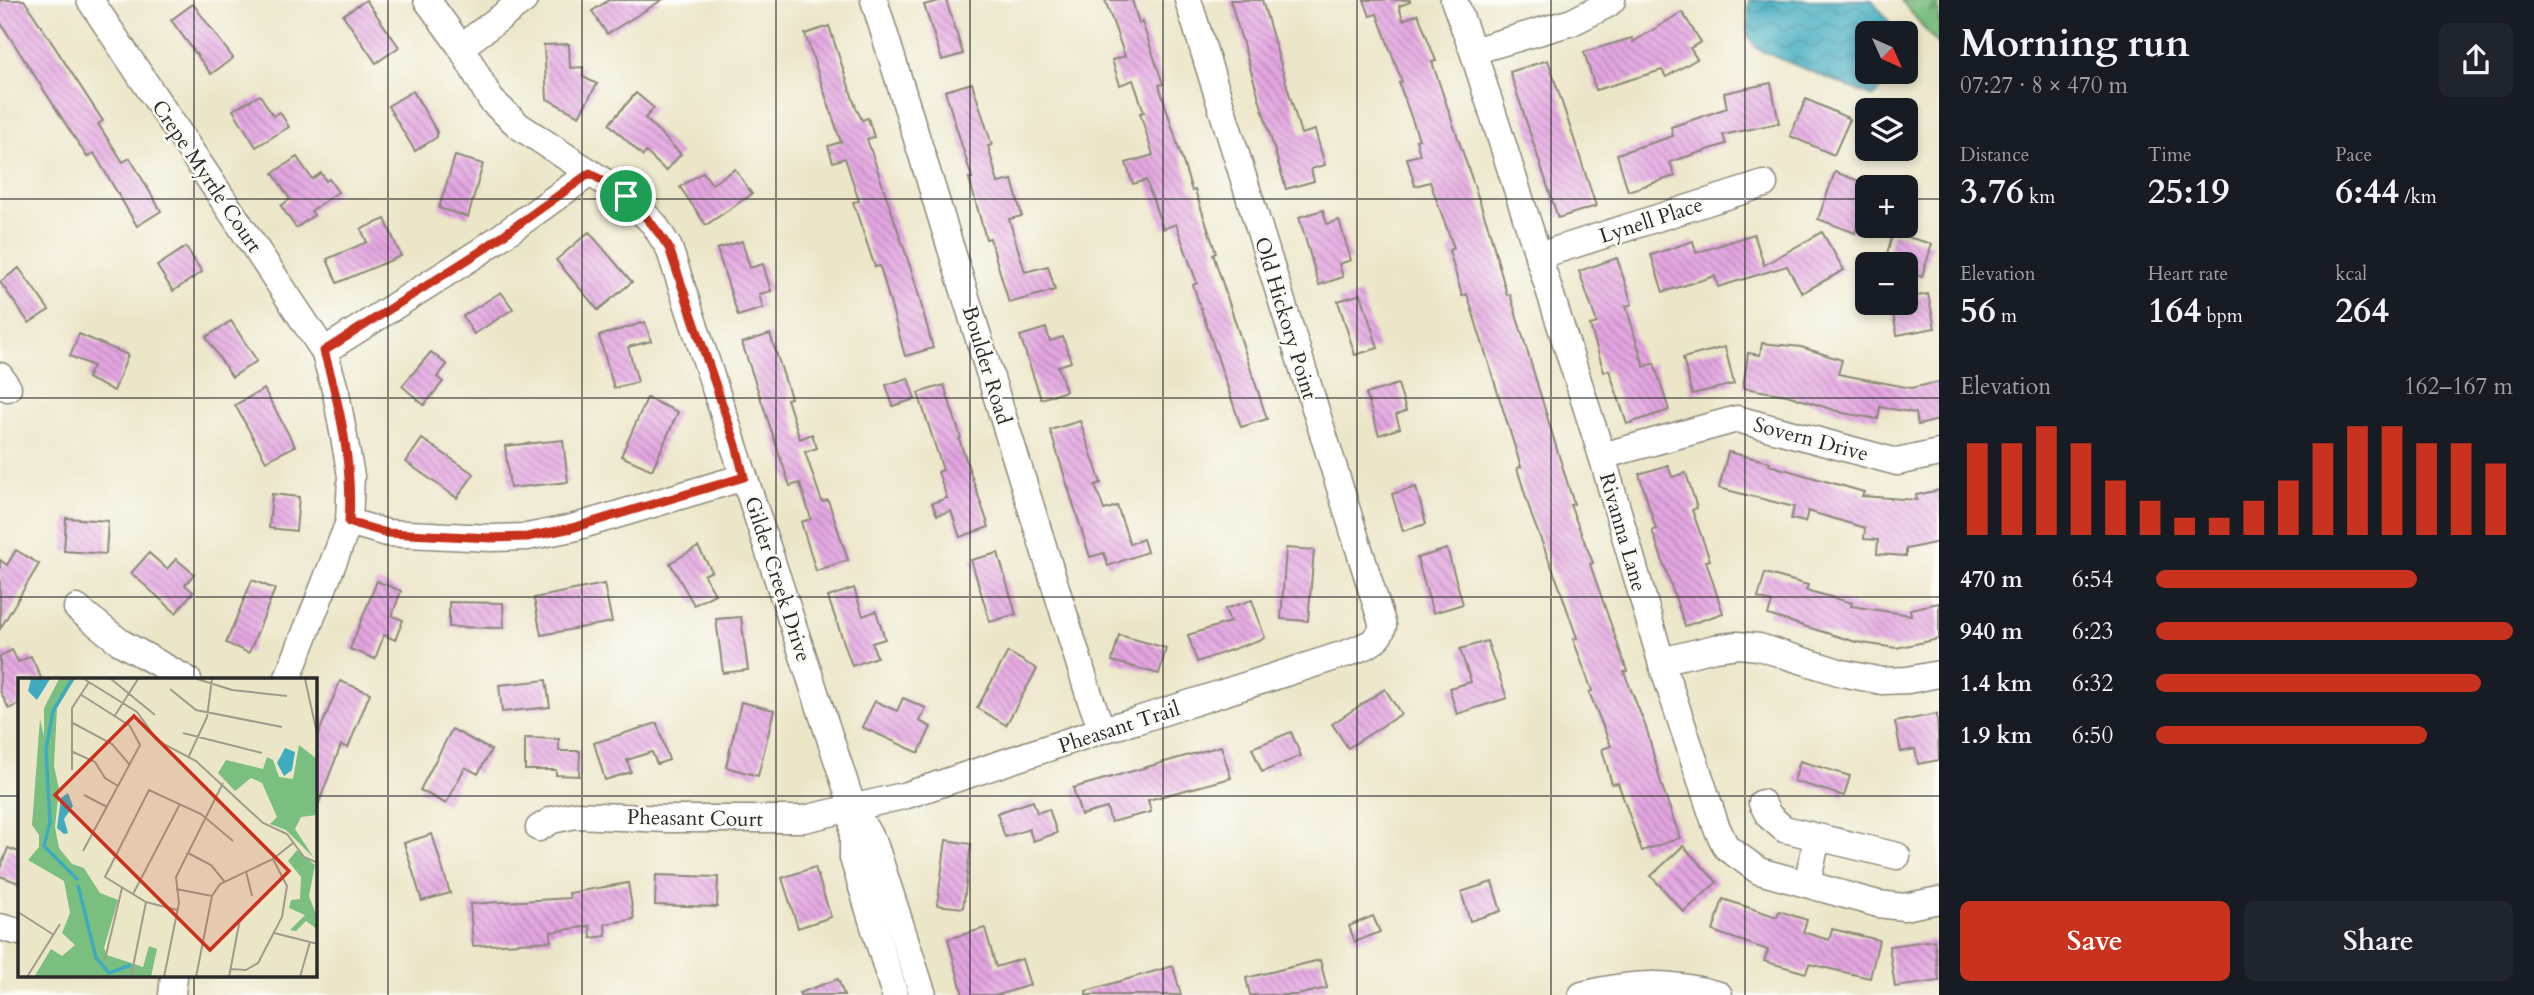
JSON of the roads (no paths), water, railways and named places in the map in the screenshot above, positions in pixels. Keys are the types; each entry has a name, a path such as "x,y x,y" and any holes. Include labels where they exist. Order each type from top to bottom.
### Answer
{"street":[{"name":"Crepe Myrtle Court","path":"90,0 324,351 336,393 351,476 349,522 288,678"},
{"name":"Gilder Creek Drive","path":"427,0 461,47 483,88 504,114 635,204 654,225 669,248 736,445 744,477 853,808 874,846 923,995"},
{"path":"461,47 524,0"},
{"name":"Boulder Road","path":"874,0 1102,730"},
{"name":"Old Hickory Point","path":"1188,0 1383,626 1380,636"},
{"name":"Rivanna Lane","path":"1454,0 1602,456 1661,661 1716,826 1726,847 1759,871 1878,904 1904,907 1939,900"},
{"path":"1472,51 1572,22 1612,0"},
{"path":"324,351 481,251 590,173"},
{"name":"Lynell Place","path":"1538,256 1764,184"},
{"name":"Sovern Drive","path":"1602,456 1737,419 1897,462 1939,453"},
{"path":"349,522 387,533 527,537 572,528 744,477"},
{"path":"77,608 120,642 184,678"},
{"name":"Pheasant Trail","path":"853,808 907,794 1351,652 1376,641 1380,636"},
{"path":"1661,661 1738,645 1759,647 1842,673 1882,681 1908,680 1939,674"},
{"path":"1762,803 1769,816 1784,829 1897,856"},
{"name":"Gilder Creek Drive","path":"853,808 853,858 895,995"},
{"name":"Pheasant Court","path":"539,828 552,820 575,815 667,819 804,819 853,808"},
{"path":"1807,884 1817,838"},
{"path":"0,927 18,932"},
{"path":"1582,995 1636,984 1664,984 1719,995"}],"water":[{"path":"1749,0 1872,0 1888,21 1855,21 1855,84 1883,84 1873,97 1757,49 1748,36"}]}
